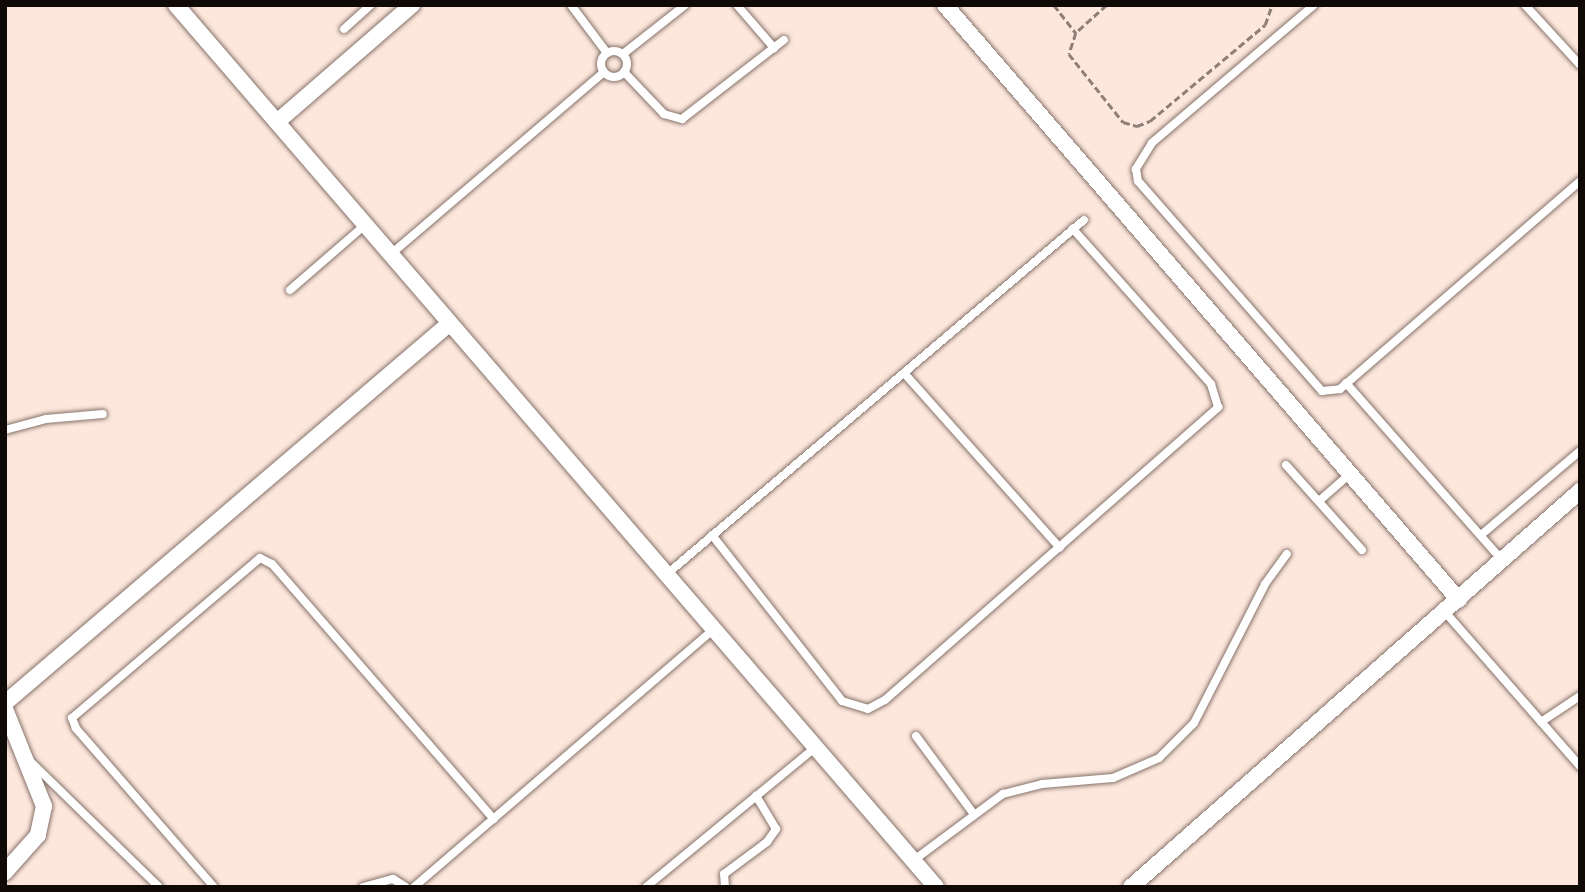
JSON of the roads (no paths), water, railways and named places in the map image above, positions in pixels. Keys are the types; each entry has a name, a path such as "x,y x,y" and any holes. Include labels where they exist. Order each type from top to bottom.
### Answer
{"street":[{"path":"176,5 936,887"},
{"path":"277,122 412,5"},
{"path":"945,5 1459,600"},
{"path":"5,703 450,323"},
{"path":"1131,887 1446,612 1580,491"},
{"path":"5,709 44,806 38,835 5,872"}],"lane":[{"path":"344,29 371,5"},
{"path":"571,5 607,52 623,54 685,5"},
{"path":"737,5 774,48"},
{"path":"1314,5 1152,143 1138,162 1136,176 1322,391 1334,392 1346,383 1580,181"},
{"path":"1525,5 1580,65"},
{"path":"623,54 624,72 664,114 682,119 784,40"},
{"path":"607,52 601,60 604,72 614,77 624,72"},
{"path":"391,254 604,72"},
{"path":"667,574 1084,220"},
{"path":"290,290 365,225"},
{"path":"712,536 842,701 859,709 885,700 1214,414 1219,399 1073,229"},
{"path":"904,373 1060,548"},
{"path":"1346,383 1503,561"},
{"path":"5,430 46,419 103,414"},
{"path":"1481,535 1580,451"},
{"path":"1286,465 1362,550"},
{"path":"1318,501 1350,474"},
{"path":"914,860 973,813 1022,788 1113,778 1159,758 1194,723 1265,584 1287,554"},
{"path":"214,887 76,728 72,719 260,558 272,564 494,819"},
{"path":"1446,612 1580,766"},
{"path":"414,887 714,629"},
{"path":"1541,722 1580,696"},
{"path":"916,736 973,813"},
{"path":"646,887 816,747"},
{"path":"24,755 159,887"},
{"path":"722,886 724,874 767,842 776,829 756,796"},
{"path":"363,887 393,879 406,887"}]}
